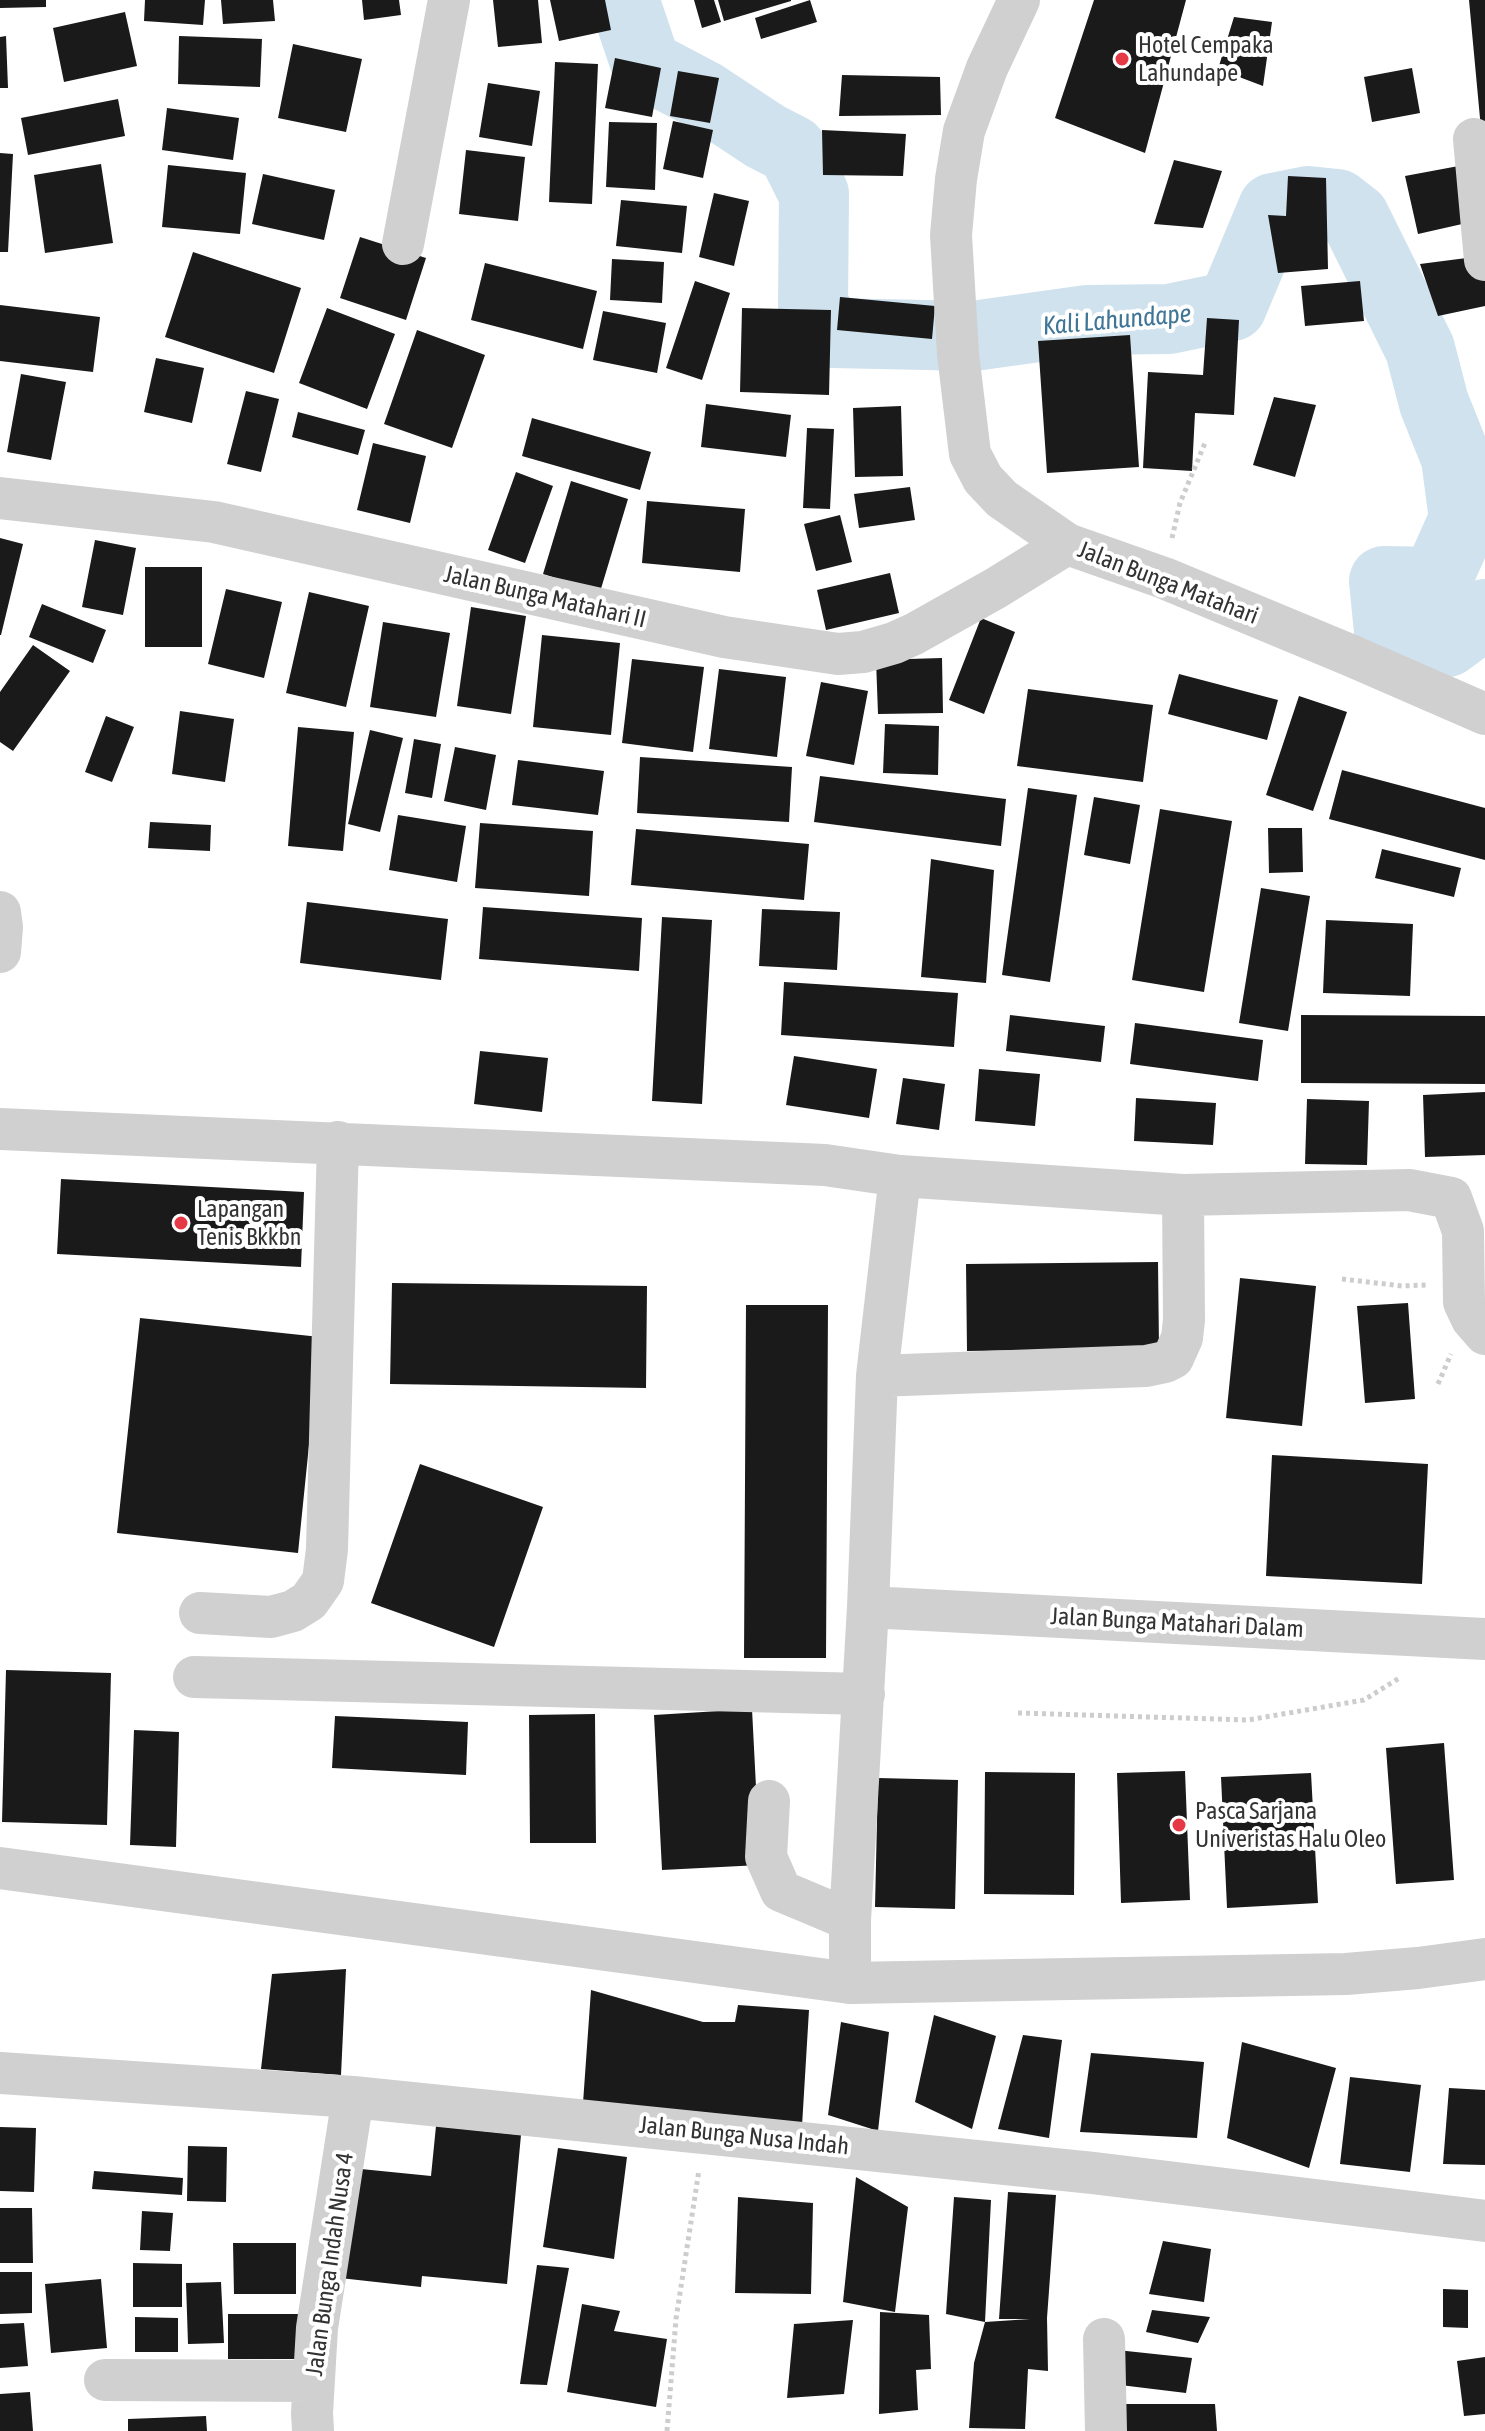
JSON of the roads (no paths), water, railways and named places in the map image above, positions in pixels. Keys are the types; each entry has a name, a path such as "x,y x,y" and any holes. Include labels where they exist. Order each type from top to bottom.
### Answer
{"street":[{"path":"403,244 449,0"},
{"name":"Jalan Bunga Matahari","path":"1019,0 987,68 964,131 951,235 958,354 970,454 983,479 1002,499 1067,544 1164,578 1485,714"},
{"path":"1474,139 1485,260"},
{"name":"Jalan Bunga Matahari II","path":"0,498 214,522 724,637 838,654 863,652 914,634 1067,544"},
{"path":"0,912 0,952"},
{"path":"0,1129 825,1165 900,1176 1183,1195 1409,1190 1451,1198 1463,1231 1464,1302 1472,1319 1485,1334"},
{"path":"200,1613 271,1617 293,1611 309,1601 323,1581 328,1517 338,1142"},
{"path":"850,1983 850,1920 864,1694 877,1376 900,1176"},
{"path":"877,1376 1146,1366 1173,1358 1182,1338 1184,1320 1183,1195"},
{"name":"Jalan Bunga Matahari Dalam","path":"868,1607 1474,1638"},
{"path":"194,1677 864,1694"},
{"path":"769,1801 766,1857 781,1891 850,1920"},
{"path":"0,1868 850,1983 1346,1974 1485,1959"},
{"name":"Jalan Bunga Nusa Indah","path":"0,2073 353,2097 705,2132 1093,2173 1485,2221"},
{"name":"Jalan Bunga Indah Nusa 4","path":"313,2431 317,2328 353,2097"},
{"path":"1104,2339 1106,2431"},
{"path":"105,2380 314,2381"}],"waterway":[{"name":"Kali Lahundape","path":"624,0 646,65 703,95 792,150 814,194 813,307 832,333 973,336 1088,320 1169,319 1232,306 1273,208 1308,201 1337,204 1355,218 1420,349 1434,403 1456,458 1464,519 1436,582 1384,581 1389,631 1447,642 1485,614"}],"place":[{"name":"Hotel Cempaka Lahundape","path":"1122,59"},
{"name":"Lapangan Tenis Bkkbn","path":"181,1223"},
{"name":"Pasca Sarjana Univeristas Halu Oleo","path":"1179,1825"}]}
